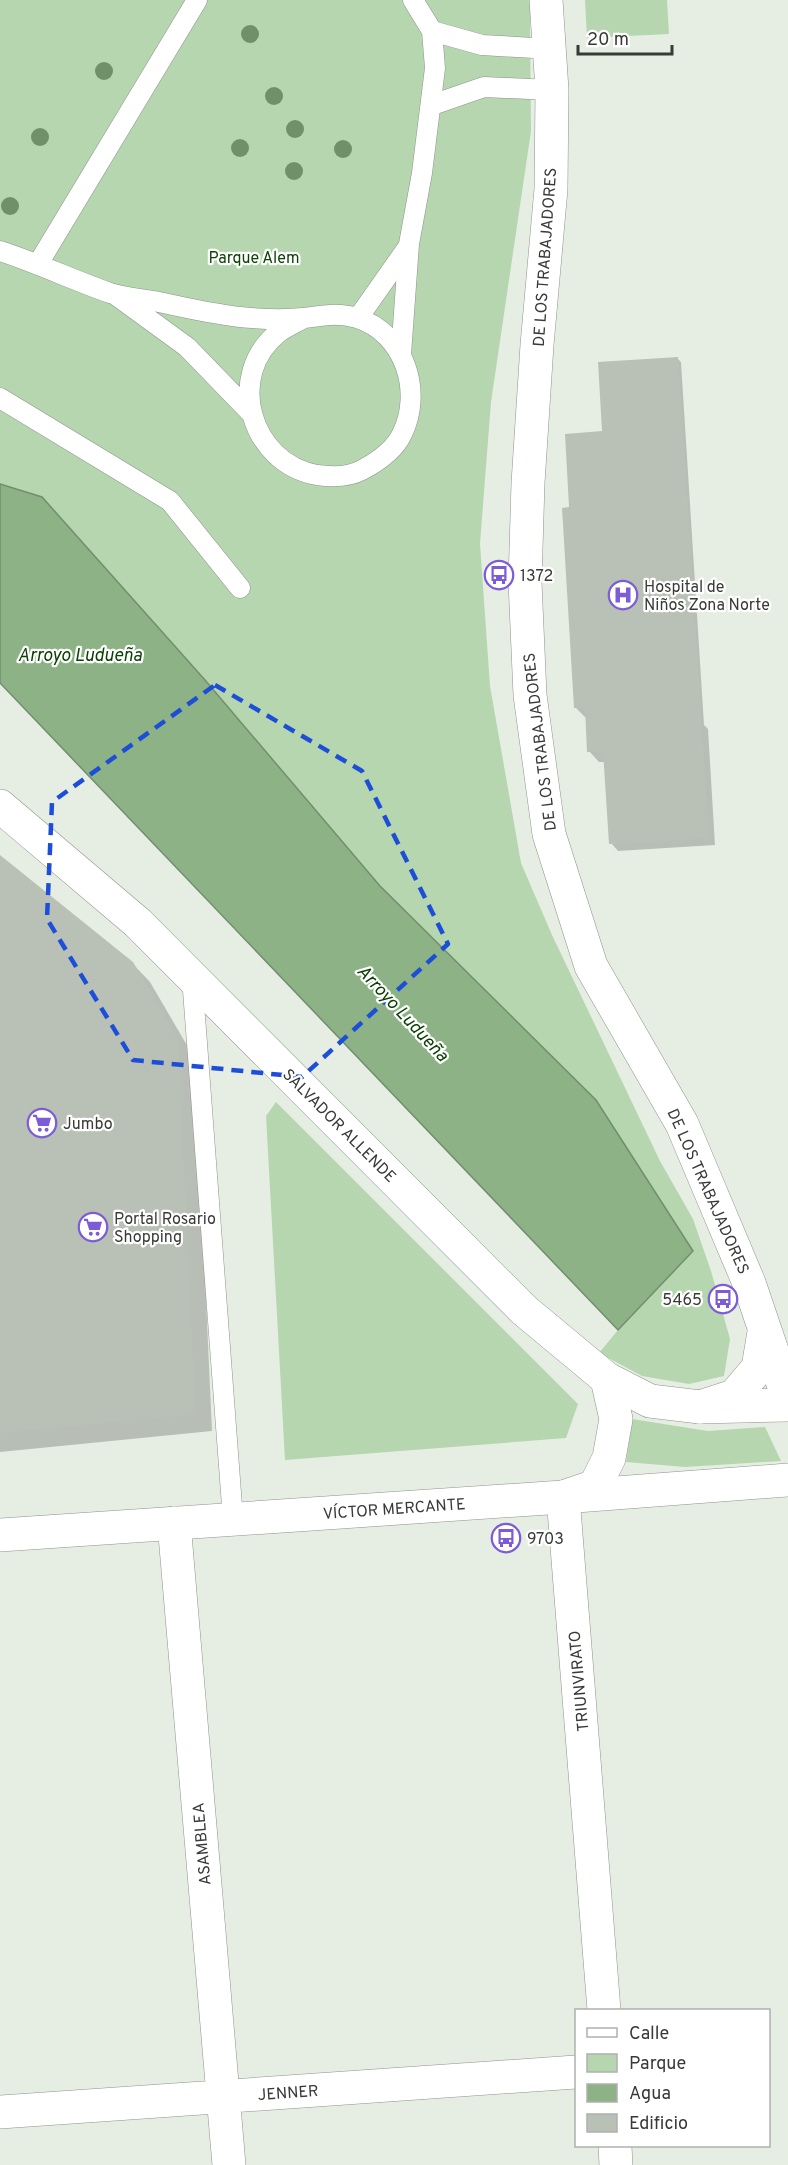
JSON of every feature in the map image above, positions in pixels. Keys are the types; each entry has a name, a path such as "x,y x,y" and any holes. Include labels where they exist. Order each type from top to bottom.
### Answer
{"street":[{"name":"DE LOS TRABAJADORES","path":"546,0 551,49 551,189 536,356 528,483 525,582 530,695 549,834 591,966 682,1124 749,1283 788,1398"},
{"name":"SALVADOR ALLENDE","path":"0,806 138,923 524,1310 608,1379 650,1401 700,1407 788,1405"},
{"name":"SALVADOR ALLENDE","path":"700,1407 734,1396 758,1368 765,1332"},
{"path":"563,1497 595,1486 609,1458 616,1419 608,1379"},
{"name":"VÍCTOR MERCANTE","path":"0,1534 788,1480"},
{"name":"TRIUNVIRATO","path":"563,1497 604,2009"},
{"name":"ASAMBLEA","path":"174,1523 229,2165"},
{"name":"JENNER","path":"0,2112 575,2072"},
{"path":"615,2147 616,2165"}],"lane":[{"path":"38,264 197,0"},
{"path":"400,354 409,244 432,105 435,68 432,31 413,0"},
{"path":"432,31 482,45 551,49"},
{"path":"432,105 484,87 552,90"},
{"path":"358,318 409,244"},
{"path":"0,251 112,293 241,317 302,319 330,314 358,318 383,333 400,354 410,380 410,409 401,435 384,457 359,472 332,477 304,473 280,459 261,438 250,412 187,347 112,293"},
{"path":"250,412 250,382 259,355 278,333 302,319"},
{"path":"0,398 170,501 240,588"},
{"path":"192,976 232,1519"}],"highlighted area":[{"path":"215,685 362,771 448,944 302,1077 133,1060 47,919 52,802"}],"green space":[{"name":"Parque Alem","path":"0,0 532,0 530,22 531,131 491,402 480,544 490,686 521,863 552,935 660,1161 693,1219 711,1271 730,1339 724,1376 689,1384 642,1376 599,1353 693,1251 596,1100 380,886 205,680 42,497 0,484"},
{"path":"585,0 667,0 669,34 587,38"},
{"path":"276,1102 578,1404 566,1438 285,1460 266,1116"},
{"path":"632,1419 708,1431 765,1427 781,1461 685,1467 626,1462"}],"water":[{"name":"Arroyo Ludueña","path":"0,484 42,497 205,680 380,886 596,1100 693,1251 618,1330 0,683"}],"building":[{"path":"678,357 709,838 609,844 603,751 587,752 585,708 574,708 562,508 569,507 565,434 602,431 598,362"},
{"name":"Portal Rosario Shopping","path":"0,855 133,962 178,1040 195,1414 0,1433"}],"place":[{"name":"1372","path":"499,575"},
{"name":"Hospital de Niños Zona Norte","path":"623,595"},
{"name":"Jumbo","path":"42,1123"},
{"name":"Portal Rosario Shopping","path":"93,1227"},
{"name":"5465","path":"723,1299"},
{"name":"9703","path":"506,1538"}]}
